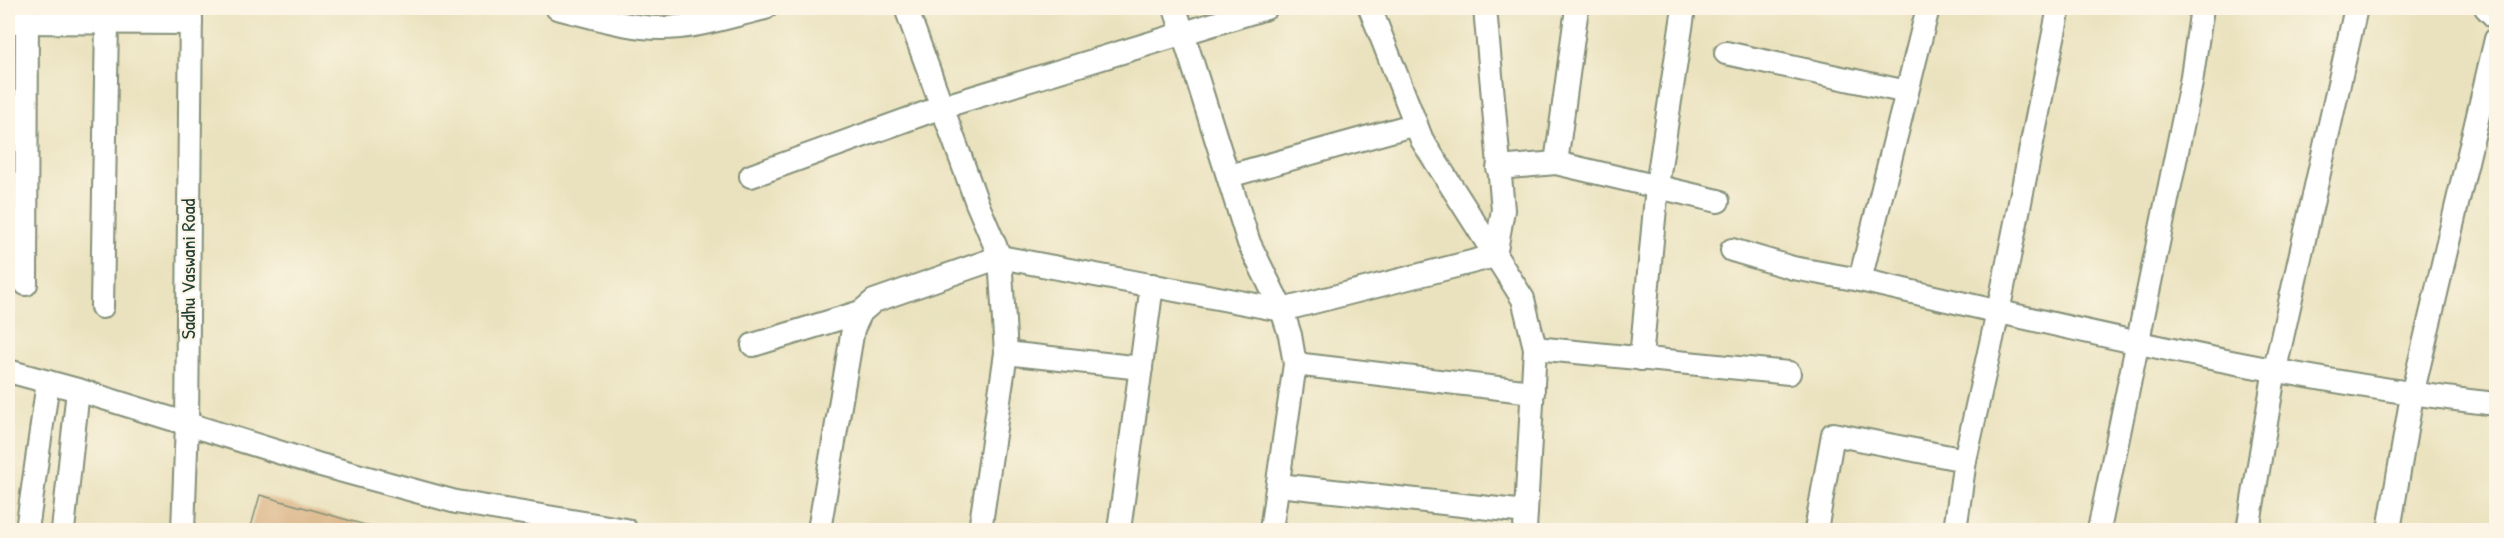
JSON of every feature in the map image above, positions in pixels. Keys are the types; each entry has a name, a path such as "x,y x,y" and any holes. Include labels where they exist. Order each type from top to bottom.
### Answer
{"street":[{"path":"557,8 616,22 661,28 703,24 765,8"},
{"path":"906,8 977,203 1000,257 1006,353 980,531"},
{"path":"1174,8 1249,243 1282,310 1295,364 1271,531"},
{"path":"751,176 942,107 1266,8"},
{"path":"1278,485 1525,521 1535,348 1523,299 1422,140 1370,8"},
{"path":"1485,8 1503,210 1495,256"},
{"path":"1556,163 1577,8"},
{"path":"1641,358 1657,186 1684,8"},
{"path":"1860,280 1928,8"},
{"path":"1955,531 1965,460 1998,312 2059,8"},
{"path":"2099,531 2190,83 2202,8"},
{"path":"2248,531 2275,369 2356,8"},
{"path":"2486,8 2496,18"},
{"path":"26,284 21,17 107,22 191,15"},
{"name":"Sadhu Vaswani Road","path":"183,531 187,423 191,15"},
{"path":"102,307 107,22"},
{"path":"2389,531 2412,395 2496,39"},
{"path":"1726,53 1907,92"},
{"path":"1229,176 1416,124"},
{"path":"1498,168 1556,163 1718,201"},
{"path":"1732,250 1793,268 1860,280 2137,344 2412,395 2496,404"},
{"path":"753,345 861,312 874,301 1000,257 1282,310 1495,256"},
{"path":"1119,531 1152,285"},
{"path":"819,531 853,329 861,312"},
{"path":"1535,348 1789,373"},
{"path":"1006,353 1141,368"},
{"path":"1295,364 1533,392"},
{"path":"8,371 78,390 317,464 456,502 626,531"},
{"path":"27,531 48,382"},
{"path":"63,531 78,390"},
{"path":"1816,531 1833,434 1965,460"}],"building":[{"path":"60,8 98,8 98,15 60,13"},
{"path":"260,495 369,526 368,530 250,530"}]}
